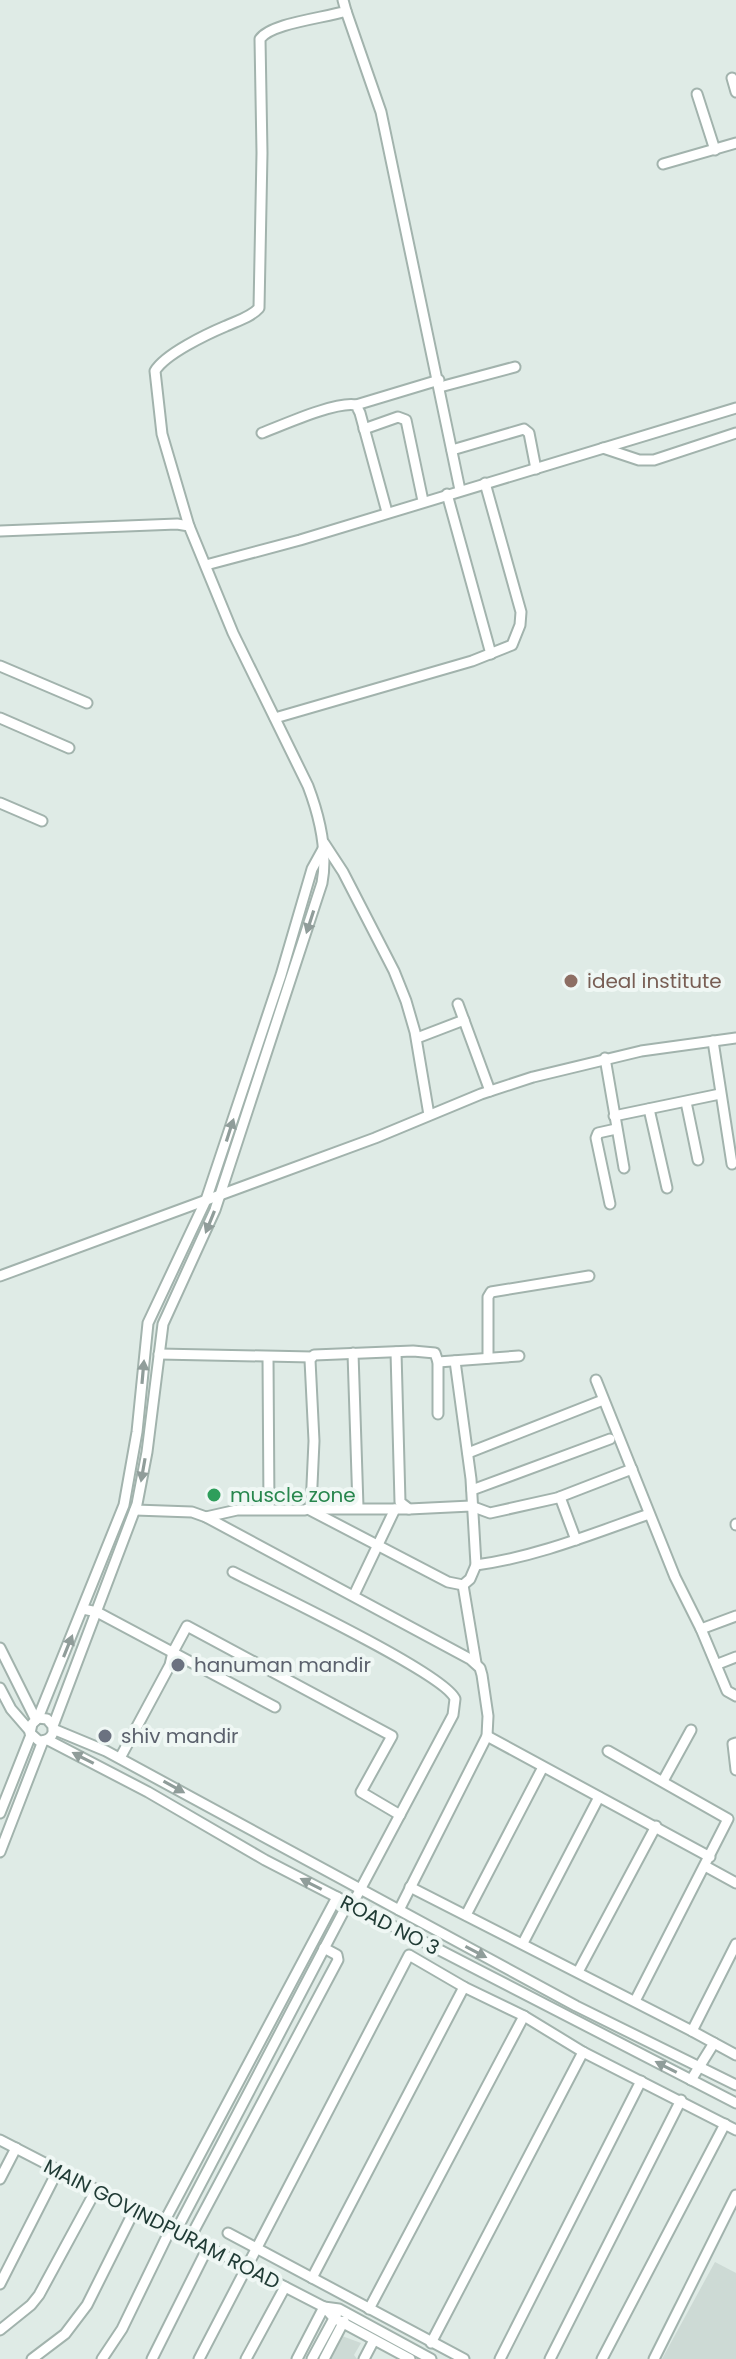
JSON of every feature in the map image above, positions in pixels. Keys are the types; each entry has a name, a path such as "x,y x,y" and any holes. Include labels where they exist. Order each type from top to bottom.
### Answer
{"street":[{"path":"343,0 381,112 460,490"},
{"path":"0,1852 45,1740 53,1728 135,1510 147,1452 164,1320 221,1194 322,883 323,844 312,797 233,633 189,526 162,434 155,371 160,364 205,336 251,315 259,308 262,34 346,11"},
{"path":"732,78 736,92"},
{"path":"697,94 715,150"},
{"path":"663,164 736,143"},
{"path":"262,433 348,404 356,405 515,367"},
{"path":"356,405 387,512"},
{"path":"206,565 300,540 736,408"},
{"path":"364,429 398,417 406,420 423,501"},
{"path":"452,450 524,429 529,433 536,469"},
{"path":"603,448 639,460 654,460 736,433"},
{"path":"275,718 491,654 512,645 522,617 485,483"},
{"path":"447,494 491,654"},
{"path":"0,531 189,526"},
{"path":"0,666 87,703"},
{"path":"0,718 69,748"},
{"path":"0,803 42,821"},
{"path":"323,844 338,862 394,971 417,1038 429,1115"},
{"path":"0,1813 120,1516 137,1432 148,1323 206,1200 281,975 312,869 323,844"},
{"path":"458,1004 490,1091"},
{"path":"417,1038 464,1020"},
{"path":"0,1276 541,1074 605,1058 736,1038"},
{"path":"713,1041 732,1164"},
{"path":"605,1058 624,1168"},
{"path":"614,1116 720,1094"},
{"path":"686,1102 698,1160"},
{"path":"649,1109 667,1188"},
{"path":"610,1204 596,1136 616,1129"},
{"path":"488,1358 488,1297 491,1292 589,1276"},
{"path":"396,1352 400,1502 409,1509"},
{"path":"159,1354 312,1357 317,1354 431,1352 438,1362 438,1414"},
{"path":"353,1353 358,1507"},
{"path":"438,1362 519,1356"},
{"path":"268,1357 269,1509"},
{"path":"308,1509 312,1502 314,1473 312,1357"},
{"path":"455,1361 472,1490 476,1565 470,1579 463,1585"},
{"path":"596,1380 675,1577 718,1664 727,1691 736,1696"},
{"path":"468,1453 603,1400"},
{"path":"472,1490 610,1439"},
{"path":"206,1517 237,1510 471,1506 490,1513 560,1497 632,1469"},
{"path":"560,1497 576,1540"},
{"path":"308,1509 448,1582 463,1585"},
{"path":"354,1595 395,1509"},
{"path":"135,1510 192,1512 206,1517 476,1663"},
{"path":"476,1565 509,1560 649,1514"},
{"path":"170,2228 216,2155 456,1706 453,1693 445,1685 365,1639 233,1572"},
{"path":"399,1910 487,1736 488,1716 482,1675 476,1663 463,1585"},
{"path":"83,1609 97,1612 275,1707"},
{"path":"701,1629 736,1616"},
{"path":"120,1758 170,1665 173,1652 187,1626 392,1736 361,1792 400,1815"},
{"path":"0,1648 37,1719"},
{"path":"718,1664 736,1657"},
{"path":"0,1688 11,1709 36,1740 45,1740"},
{"path":"37,1719 47,1719 53,1728"},
{"name":"ROAD NO 3","path":"53,1728 120,1758 576,2006 736,2085"},
{"path":"663,1781 691,1730"},
{"path":"487,1736 656,1826 736,1883"},
{"name":"ROAD NO 3","path":"45,1740 148,1792 265,1860 736,2103"},
{"path":"736,1743 733,1744 736,1770"},
{"path":"608,1751 726,1816 731,1826 708,1861 635,2001"},
{"path":"466,1915 543,1767"},
{"path":"523,1943 599,1797"},
{"path":"578,1972 656,1826"},
{"path":"410,1887 736,2055"},
{"path":"102,2359 122,2329 203,2149 337,1897"},
{"path":"417,1939 425,1924"},
{"path":"692,2031 736,1944"},
{"path":"190,2238 338,1960 337,1955 324,1948"},
{"path":"199,2359 409,1955 464,1987 524,2016 583,2052 736,2130"},
{"path":"312,2278 464,1987"},
{"path":"369,2309 524,2016"},
{"path":"691,2080 714,2043"},
{"path":"431,2343 583,2052"},
{"path":"500,2359 641,2081"},
{"path":"245,2099 260,2106"},
{"path":"550,2359 681,2100"},
{"path":"602,2359 725,2124"},
{"name":"MAIN GOVINDPURAM ROAD","path":"0,2140 341,2316 431,2359"},
{"path":"0,2179 16,2148"},
{"path":"203,2149 216,2155"},
{"path":"0,2284 58,2170"},
{"path":"0,2330 39,2295 96,2190"},
{"path":"654,2359 736,2195"},
{"path":"32,2359 65,2334 87,2305 135,2209"},
{"path":"228,2233 464,2359"},
{"path":"152,2359 208,2247"},
{"path":"246,2359 285,2287"},
{"path":"297,2359 324,2307"},
{"path":"312,2359 341,2316"},
{"path":"324,2359 341,2316"},
{"name":"MAIN GOVINDPURAM ROAD","path":"341,2316 374,2340 410,2359"},
{"path":"364,2359 374,2340"}],"shaded area":[{"path":"715,2262 736,2273 736,2359 662,2359"},
{"path":"342,2336 361,2343 354,2355 357,2359 330,2359"}],"place":[{"name":"ideal institute","path":"571,981"},
{"name":"muscle zone","path":"214,1495"},
{"name":"hanuman mandir","path":"178,1665"},
{"name":"shiv mandir","path":"105,1736"}]}
